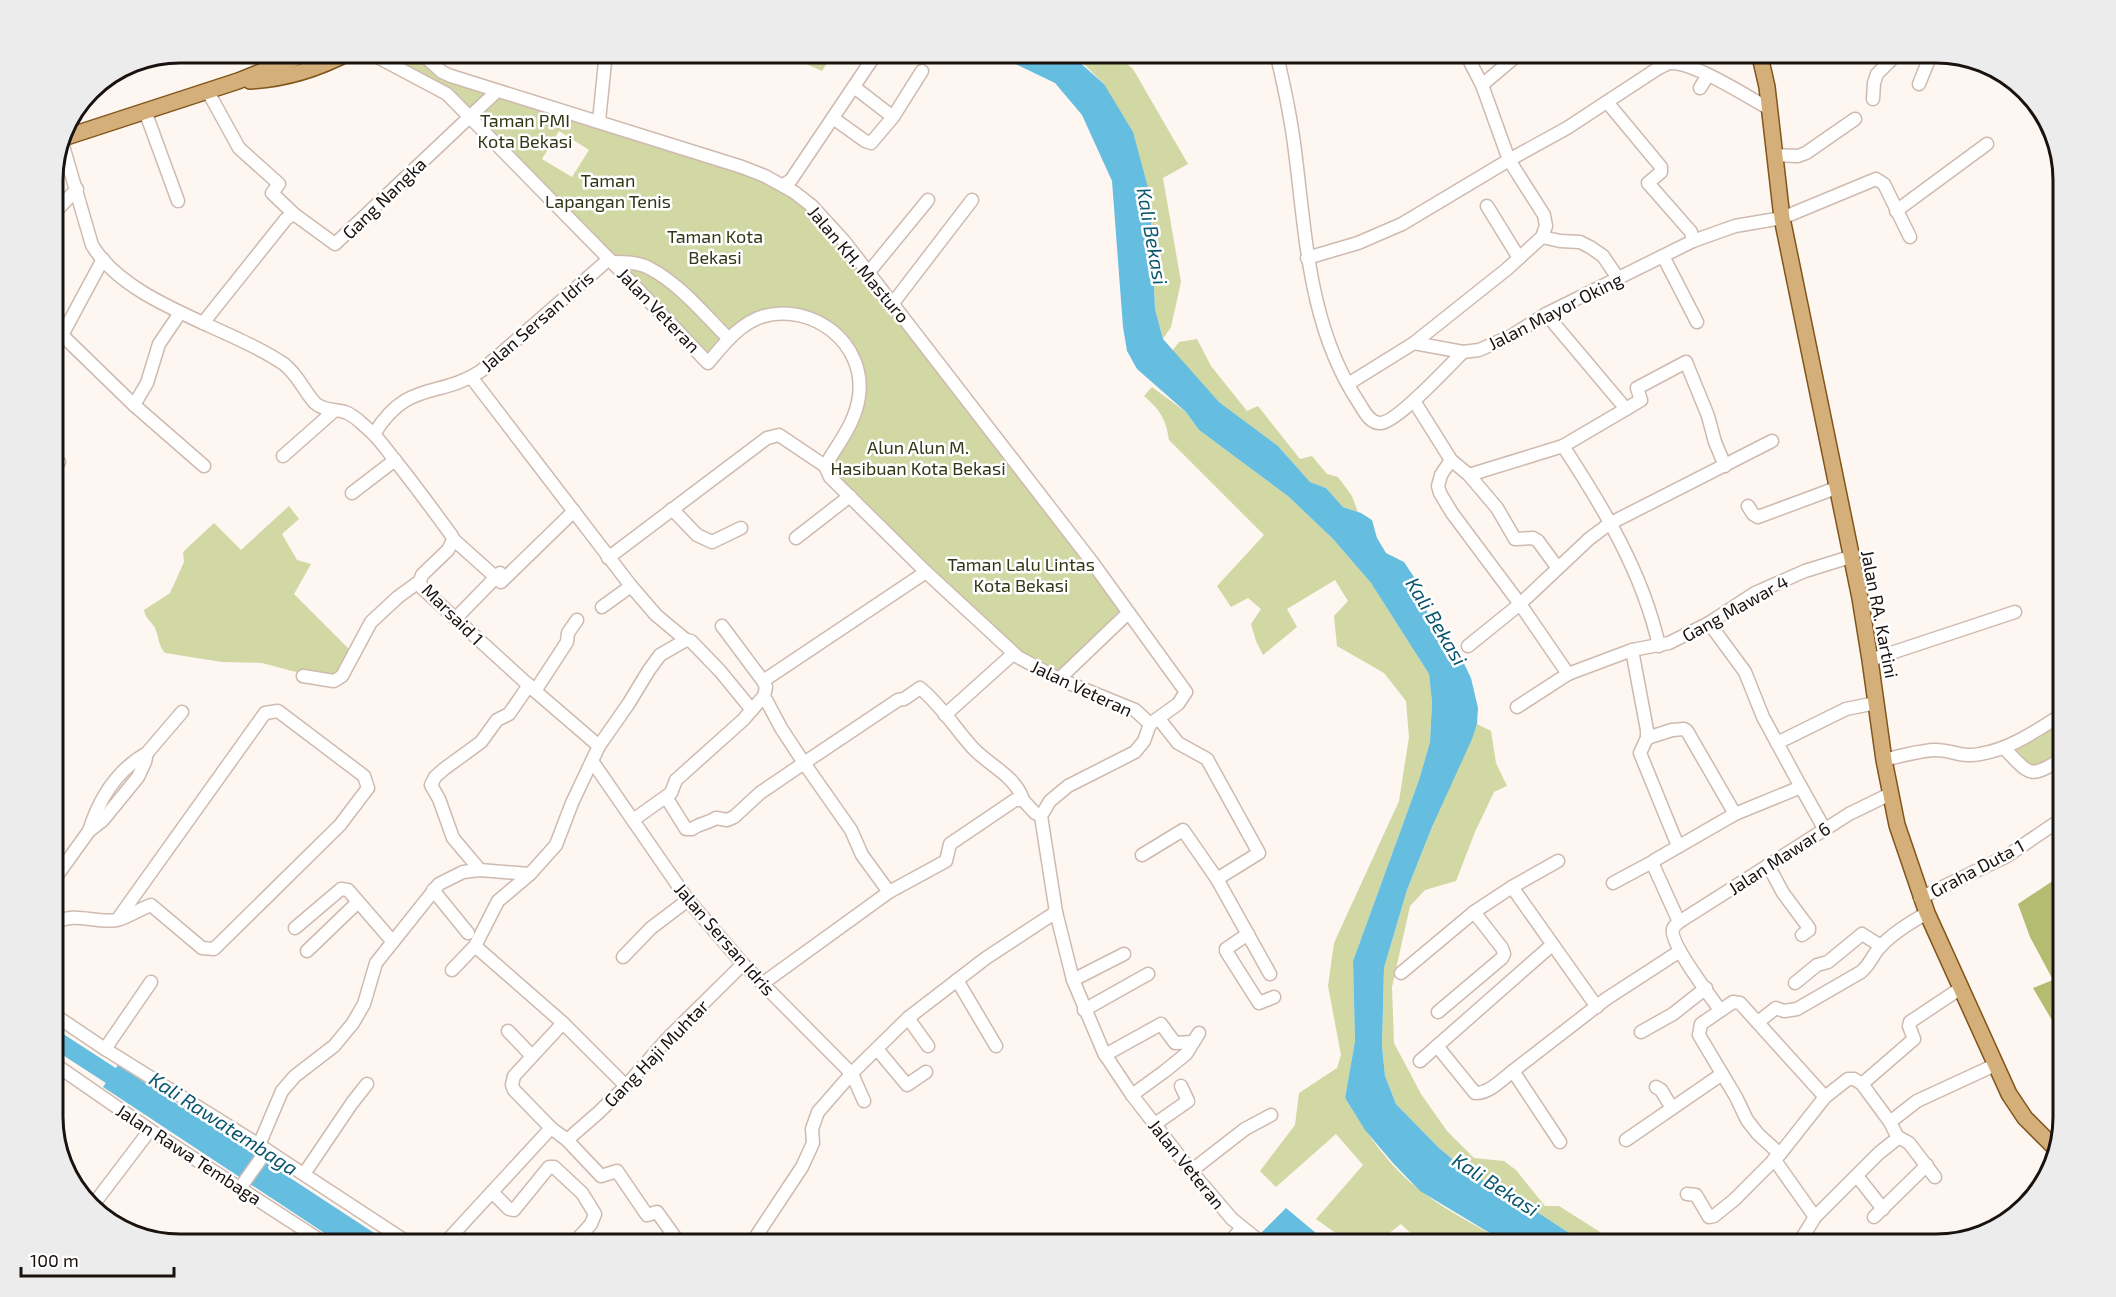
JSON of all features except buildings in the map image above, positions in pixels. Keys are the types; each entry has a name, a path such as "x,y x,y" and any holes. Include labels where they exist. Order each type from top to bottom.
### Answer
{"main road":[{"path":"72,135 238,81 283,63"},
{"path":"238,81 271,80 329,63"},
{"name":"Jalan RA. Kartini","path":"1762,63 1770,109 1782,218 1870,660 1890,794 1920,898 1995,1065 2009,1094 2025,1118 2050,1143"}],"street":[{"name":"Jalan Veteran","path":"389,63 447,94 708,363 739,329 762,317 781,313 801,315 820,322 836,333 847,345 856,363 860,381 860,397 853,420 825,466 830,477 1013,654 1059,679 1135,710 1154,722 1135,752 1068,786 1050,801 1041,816 1056,912 1073,980 1105,1055 1131,1095 1193,1173 1232,1219 1249,1234"},
{"path":"418,78 428,76 432,70 430,63"},
{"name":"Jalan KH. Masturo","path":"432,63 451,76 496,92 742,167 783,185 819,212 869,272 1092,562 1186,692 1178,704 1154,722"},
{"path":"599,122 605,63"},
{"path":"783,185 791,180 870,63"},
{"path":"1278,63 1295,148 1307,258 1321,320 1334,356 1367,416 1379,423 1386,422 1414,401 1463,352"},
{"path":"1348,384 1414,343 1542,237 1546,226 1544,215 1509,160 1482,85 1471,63"},
{"path":"1482,85 1508,63"},
{"path":"1307,258 1358,243 1402,224 1567,128 1657,69 1671,63 1687,66 1708,75 1770,109"},
{"path":"1873,99 1877,74 1888,63"},
{"path":"1919,84 1928,63"},
{"path":"833,118 871,143 893,117 922,71"},
{"path":"1700,88 1708,75"},
{"path":"854,87 893,117"},
{"path":"203,323 289,216 294,214 272,193 279,184 239,148 207,90"},
{"path":"470,116 496,92"},
{"path":"1607,102 1661,167 1661,172 1648,183 1691,232 1693,241"},
{"path":"146,111 178,201"},
{"name":"Gang Nangka","path":"294,214 335,244 470,116"},
{"path":"1774,155 1798,156 1806,153 1855,119"},
{"path":"1910,237 1896,211 1987,144"},
{"path":"66,155 92,245 103,260 129,282 180,313 245,341 285,366 298,377 315,403 334,411 348,413 374,434 453,539 499,574 501,582 574,511"},
{"name":"Jalan Mayor Oking","path":"1414,343 1463,352 1479,350 1693,241 1735,226 1782,218 1879,179 1884,184 1896,211"},
{"path":"63,204 77,189"},
{"path":"869,272 928,200"},
{"path":"893,303 972,200"},
{"path":"1487,206 1519,258"},
{"path":"1542,237 1580,242 1590,247 1603,256 1618,278"},
{"path":"1663,256 1697,322"},
{"path":"63,333 103,260"},
{"name":"Jalan Veteran","path":"610,260 648,267 680,289 729,339"},
{"name":"Jalan Sersan Idris","path":"374,434 390,411 404,400 471,377 481,370 610,260"},
{"path":"134,405 147,382 159,344 180,313"},
{"path":"1546,314 1626,409"},
{"path":"63,336 134,405 204,466"},
{"path":"1469,475 1563,446 1641,400 1637,388 1686,362 1725,466"},
{"path":"471,377 631,586 656,615 686,640 692,641 752,710"},
{"path":"1414,401 1451,460 1469,475 1497,508 1515,538 1533,538 1538,541 1557,567"},
{"path":"283,456 334,411"},
{"path":"608,558 774,435 779,435 825,466"},
{"path":"1468,646 1520,604 1589,538 1609,524 1772,441"},
{"path":"1563,446 1626,554 1647,602 1659,646"},
{"path":"352,493 395,460"},
{"path":"1451,460 1439,480 1440,493 1568,674"},
{"path":"1748,506 1758,517 1836,488"},
{"path":"796,538 850,496"},
{"path":"672,509 697,535 712,542 741,528"},
{"name":"Marsaid 1","path":"453,539 448,550 422,575 420,580 422,588 599,746"},
{"name":"Gang Mawar 4","path":"1517,707 1568,674 1632,650 1669,643 1709,623 1755,593 1805,571 1848,558"},
{"path":"764,681 926,572"},
{"path":"455,619 499,574"},
{"path":"303,676 334,681 342,676 371,622 420,580"},
{"path":"603,607 631,586"},
{"path":"1870,660 2015,612"},
{"path":"1059,679 1128,613"},
{"path":"480,870 453,838 439,799 431,785 435,777 444,769 481,742 497,720 509,714 567,642 568,633 577,620"},
{"path":"1709,623 1745,672 1763,717 1825,830"},
{"path":"633,820 672,792 676,780 752,710 764,696 766,687 764,681 722,626"},
{"path":"452,970 475,946 498,901 530,874 556,845 572,803 599,746 660,655 686,640"},
{"path":"1632,650 1647,738 1640,753 1678,846"},
{"path":"945,715 1013,654"},
{"path":"666,797 688,830 716,818 727,820 734,817 760,793 898,699 904,699 919,688 973,748 1008,778 1023,800 1041,816"},
{"path":"764,696 781,728 851,830 862,855 889,892"},
{"path":"1778,743 1846,710 1876,704"},
{"path":"63,918 76,916 100,921 117,920 151,905 202,948 214,949 340,825 368,788 364,776 278,711 265,713 117,920"},
{"path":"63,867 89,831 95,811 109,788 126,768 147,753 183,712"},
{"path":"1884,760 1936,750 1960,756 1979,755 2004,748 2053,720"},
{"path":"1154,722 1178,743 1207,759 1259,853 1217,879"},
{"path":"1647,738 1672,730 1687,731 1735,814"},
{"path":"2004,748 2026,771 2032,773 2053,764"},
{"name":"Jalan Sersan Idris","path":"592,761 688,900 743,964 852,1074"},
{"path":"1613,883 1735,814 1801,787"},
{"name":"Jalan Mawar 6","path":"1676,925 1849,814 1890,794"},
{"path":"762,984 889,892 946,861 950,844 956,839 1015,800 1023,800"},
{"name":"Graha Duta 1","path":"1920,898 2007,856 2053,825"},
{"path":"1142,855 1183,830 1217,879 1270,974"},
{"path":"1401,973 1474,912 1558,861"},
{"path":"1654,861 1676,925 1674,937 1680,951 1720,1010"},
{"path":"1768,865 1783,893 1809,928 1802,935"},
{"path":"243,1185 263,1150 282,1091 295,1077 334,1046 353,1023 364,1004 372,970 439,884 463,872 480,870 530,874"},
{"path":"1512,887 1596,1006"},
{"path":"295,928 341,889 348,890 393,942"},
{"path":"434,890 468,933"},
{"path":"623,957 651,928 688,900"},
{"path":"307,951 358,902"},
{"path":"758,1234 802,1167 813,1143 812,1129 818,1112 863,1062 908,1018 986,958 1056,912"},
{"path":"1438,1012 1499,963 1503,954 1502,948 1474,912"},
{"path":"1758,1022 1776,1008 1784,1011 1797,1009 1869,967 1881,946 1926,913"},
{"path":"1248,934 1226,951 1260,1003 1274,997"},
{"path":"1795,983 1817,965 1828,962 1862,934 1881,946"},
{"path":"1420,1060 1552,945"},
{"path":"475,946 562,1023 626,1086"},
{"path":"1437,1046 1474,1093 1482,1093 1596,1006 1680,951"},
{"path":"1073,980 1124,954"},
{"path":"1503,954 1521,972"},
{"name":"Gang Haji Muhtar","path":"567,1140 626,1086 667,1039 743,964"},
{"path":"1084,1010 1148,974"},
{"path":"957,980 996,1046"},
{"path":"105,1049 151,982"},
{"path":"1641,1032 1673,1014 1706,988"},
{"path":"1862,1084 1914,1039 1909,1026 1910,1022 1961,988"},
{"path":"1815,1217 1777,1156 1747,1120 1698,1032 1701,1024 1737,1001 1825,1097"},
{"path":"908,1018 928,1046"},
{"path":"63,1021 304,1174 394,1234"},
{"path":"562,1023 514,1076 512,1085 514,1090 601,1176 617,1171 647,1215 657,1212 672,1234"},
{"path":"1105,1055 1161,1024 1175,1042 1196,1037 1186,1054 1131,1095"},
{"path":"508,1030 532,1056"},
{"path":"877,1049 907,1085 926,1072"},
{"path":"1890,1122 1917,1101 1995,1065"},
{"name":"Jalan Rawa Tembaga","path":"63,1070 150,1130 243,1185 311,1234"},
{"path":"1513,1071 1560,1142"},
{"path":"852,1074 864,1101"},
{"path":"1626,1140 1722,1074"},
{"path":"1687,1194 1696,1195 1707,1214 1712,1217 1734,1200 1777,1156 1825,1097 1848,1079 1854,1079 1862,1084 1890,1122 1898,1137 1902,1137 1909,1143 1935,1177"},
{"path":"304,1174 367,1084"},
{"path":"1155,1124 1188,1101 1181,1086"},
{"path":"1656,1087 1661,1090 1672,1108"},
{"path":"1193,1173 1245,1129 1271,1115"},
{"path":"454,1234 551,1128"},
{"path":"97,1199 150,1130"},
{"path":"1804,1234 1815,1217 1898,1137"},
{"path":"1857,1176 1879,1213 1927,1165"},
{"path":"492,1192 509,1209 514,1210 542,1174 549,1167 554,1167 582,1193 595,1214 591,1224 582,1234"},
{"name":"Jalan Veteran","path":"1231,1234 1232,1219"},
{"path":"1238,1234 1242,1228"}],"green space":[{"path":"387,63 432,63 442,72 721,160 814,208 1128,613 1059,679 1018,657 825,466 853,419 856,363 820,322 762,317 708,363 447,94","holes":["559,131 589,150 572,177 542,159"]},
{"path":"804,63 827,63 822,71"},
{"path":"1082,63 1126,63 1133,69 1188,164 1163,178 1181,282 1171,327 1163,339 1155,309 1150,195 1143,172 1104,84"},
{"path":"1197,339 1211,366 1247,411 1258,406 1300,459 1312,456 1327,474 1338,477 1352,496 1358,512 1343,507 1326,488 1310,482 1278,446 1219,402 1172,351 1179,342"},
{"path":"1152,387 1186,412 1199,430 1289,497 1333,539 1371,583 1429,674 1432,702 1430,742 1419,780 1353,961 1355,1041 1345,1098 1378,1148 1398,1171 1441,1205 1490,1234 1412,1234 1401,1224 1388,1234 1337,1234 1316,1219 1363,1165 1336,1134 1276,1187 1260,1171 1295,1125 1299,1093 1337,1068 1341,1055 1328,986 1334,943 1399,801 1409,737 1406,701 1384,673 1337,646 1334,616 1348,601 1335,580 1287,609 1297,627 1263,655 1251,624 1261,609 1248,598 1231,607 1217,586 1264,535 1169,440 1161,415 1144,396"},
{"path":"289,506 299,519 282,534 297,560 311,564 294,594 353,653 342,672 325,677 262,663 222,662 165,653 155,628 144,610 170,593 184,562 183,552 214,523 241,550"},
{"path":"2053,720 2053,763 2032,773 2004,748"},
{"path":"1477,724 1491,731 1496,763 1507,786 1494,792 1456,881 1425,890 1410,906 1392,987 1394,1043 1421,1094 1447,1131 1474,1158 1504,1161 1516,1170 1545,1206 1559,1206 1603,1234 1571,1234 1520,1201 1467,1171 1439,1148 1396,1104 1385,1076 1382,1046 1384,968 1407,890"},
{"path":"2053,881 2053,980 2030,937 2018,904"},
{"path":"2053,980 2053,1022 2033,988"}],"water":[{"path":"1014,63 1080,63 1104,84 1133,132 1150,195 1155,309 1163,339 1219,402 1278,446 1310,482 1326,488 1343,507 1361,513 1372,520 1377,538 1386,553 1404,562 1414,577 1430,619 1458,651 1471,678 1478,708 1477,724 1407,890 1384,968 1382,1046 1385,1076 1396,1104 1439,1148 1467,1171 1520,1201 1571,1234 1491,1234 1420,1191 1365,1130 1345,1098 1355,1041 1353,961 1419,780 1430,742 1432,702 1429,674 1371,583 1333,539 1289,497 1199,430 1186,412 1137,369 1127,351 1123,327 1112,181 1082,115 1055,83"},
{"path":"118,1065 376,1234 326,1234 103,1087"},
{"path":"1286,1208 1317,1234 1260,1234"}],"waterway":[{"name":"Kali Rawatembaga","path":"63,1044 130,1088"}],"park label":[{"name":"Taman PMI Kota Bekasi","path":"525,130"},
{"name":"Taman Lapangan Tenis","path":"608,190"},
{"name":"Taman Kota Bekasi","path":"715,246"},
{"name":"Alun Alun M. Hasibuan Kota Bekasi","path":"918,457"},
{"name":"Taman Lalu Lintas Kota Bekasi","path":"1021,574"}],"water label":[{"name":"Kali Bekasi","path":"1153,236"},
{"name":"Kali Bekasi","path":"1437,621"},
{"name":"Kali Bekasi","path":"1496,1184"}]}
